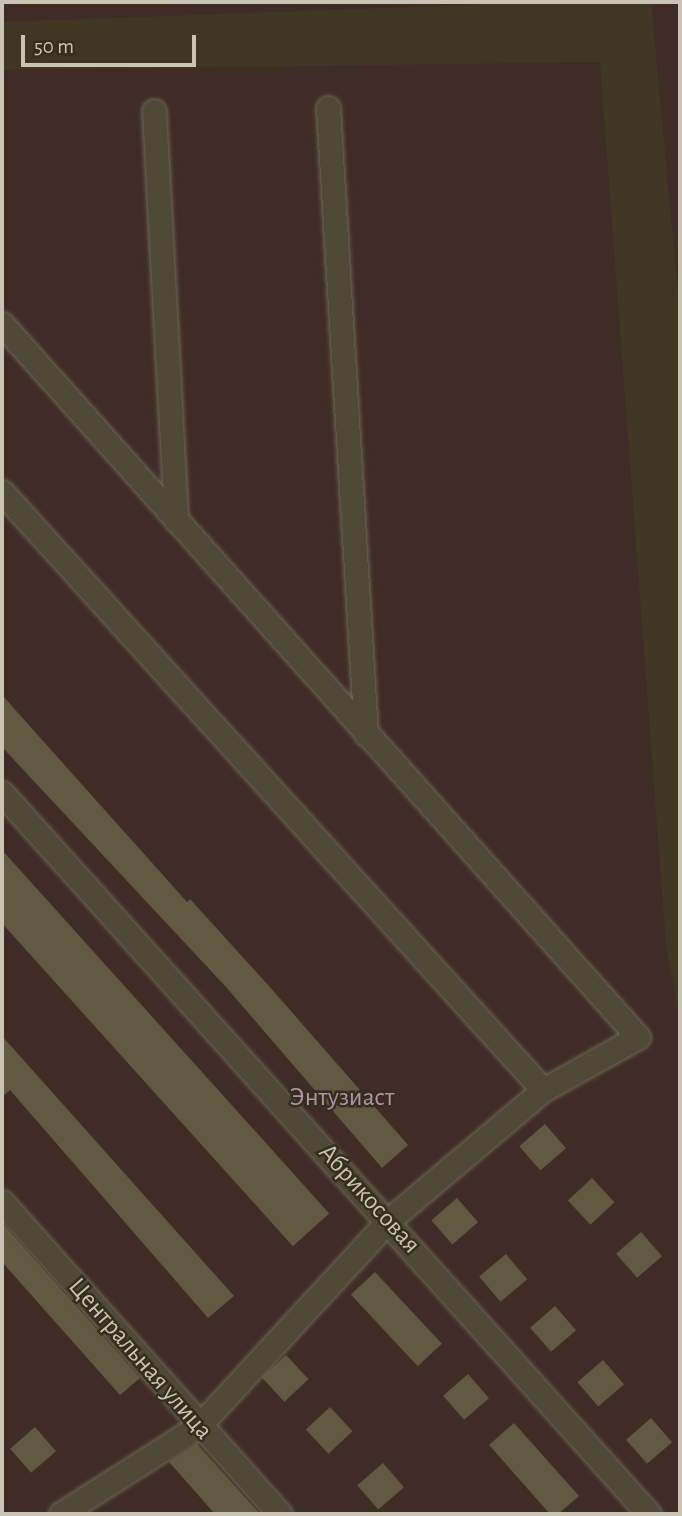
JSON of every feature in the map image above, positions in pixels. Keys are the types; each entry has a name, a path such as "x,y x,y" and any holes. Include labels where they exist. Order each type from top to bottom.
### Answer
{"street":[{"path":"328,108 366,734"},
{"path":"154,111 176,520"},
{"path":"2,324 638,1037 543,1090 389,1220 200,1426 61,1514"},
{"path":"2,492 543,1090"},
{"name":"Абрикосовая","path":"2,793 389,1220 649,1514"},
{"name":"Центральная улица","path":"2,1202 280,1514"}],"green space":[{"path":"2,2 554,2 2,22"},
{"path":"651,2 680,2 680,314"},
{"name":"Энтузиаст","path":"600,62 666,945 680,1018 680,1514 2,1514 2,70"}],"building":[{"path":"2,695 187,902 190,899 269,986 408,1145 382,1168 226,987 2,747"},
{"path":"2,850 329,1213 293,1246 2,923"},
{"path":"2,1036 234,1296 208,1318 10,1090 2,1097"},
{"path":"545,1124 566,1148 540,1170 519,1146"},
{"path":"592,1178 615,1202 590,1225 568,1201"},
{"path":"457,1198 478,1222 452,1244 431,1220"},
{"path":"2,1223 140,1378 120,1395 2,1262"},
{"path":"641,1232 662,1256 637,1278 616,1254"},
{"path":"506,1254 527,1279 500,1302 479,1276"},
{"path":"375,1272 442,1344 418,1366 351,1295"},
{"path":"555,1306 576,1330 551,1352 530,1328"},
{"path":"286,1355 309,1379 284,1402 262,1378"},
{"path":"603,1360 624,1384 598,1406 577,1382"},
{"path":"468,1374 489,1398 464,1420 443,1396"},
{"path":"330,1407 353,1431 328,1454 306,1430"},
{"path":"651,1418 672,1442 647,1464 626,1440"},
{"path":"514,1423 579,1496 558,1514 550,1514 489,1445"},
{"path":"35,1427 56,1451 31,1473 10,1449"},
{"path":"197,1444 260,1514 215,1514 169,1462"},
{"path":"383,1463 404,1487 378,1509 357,1485"}]}
